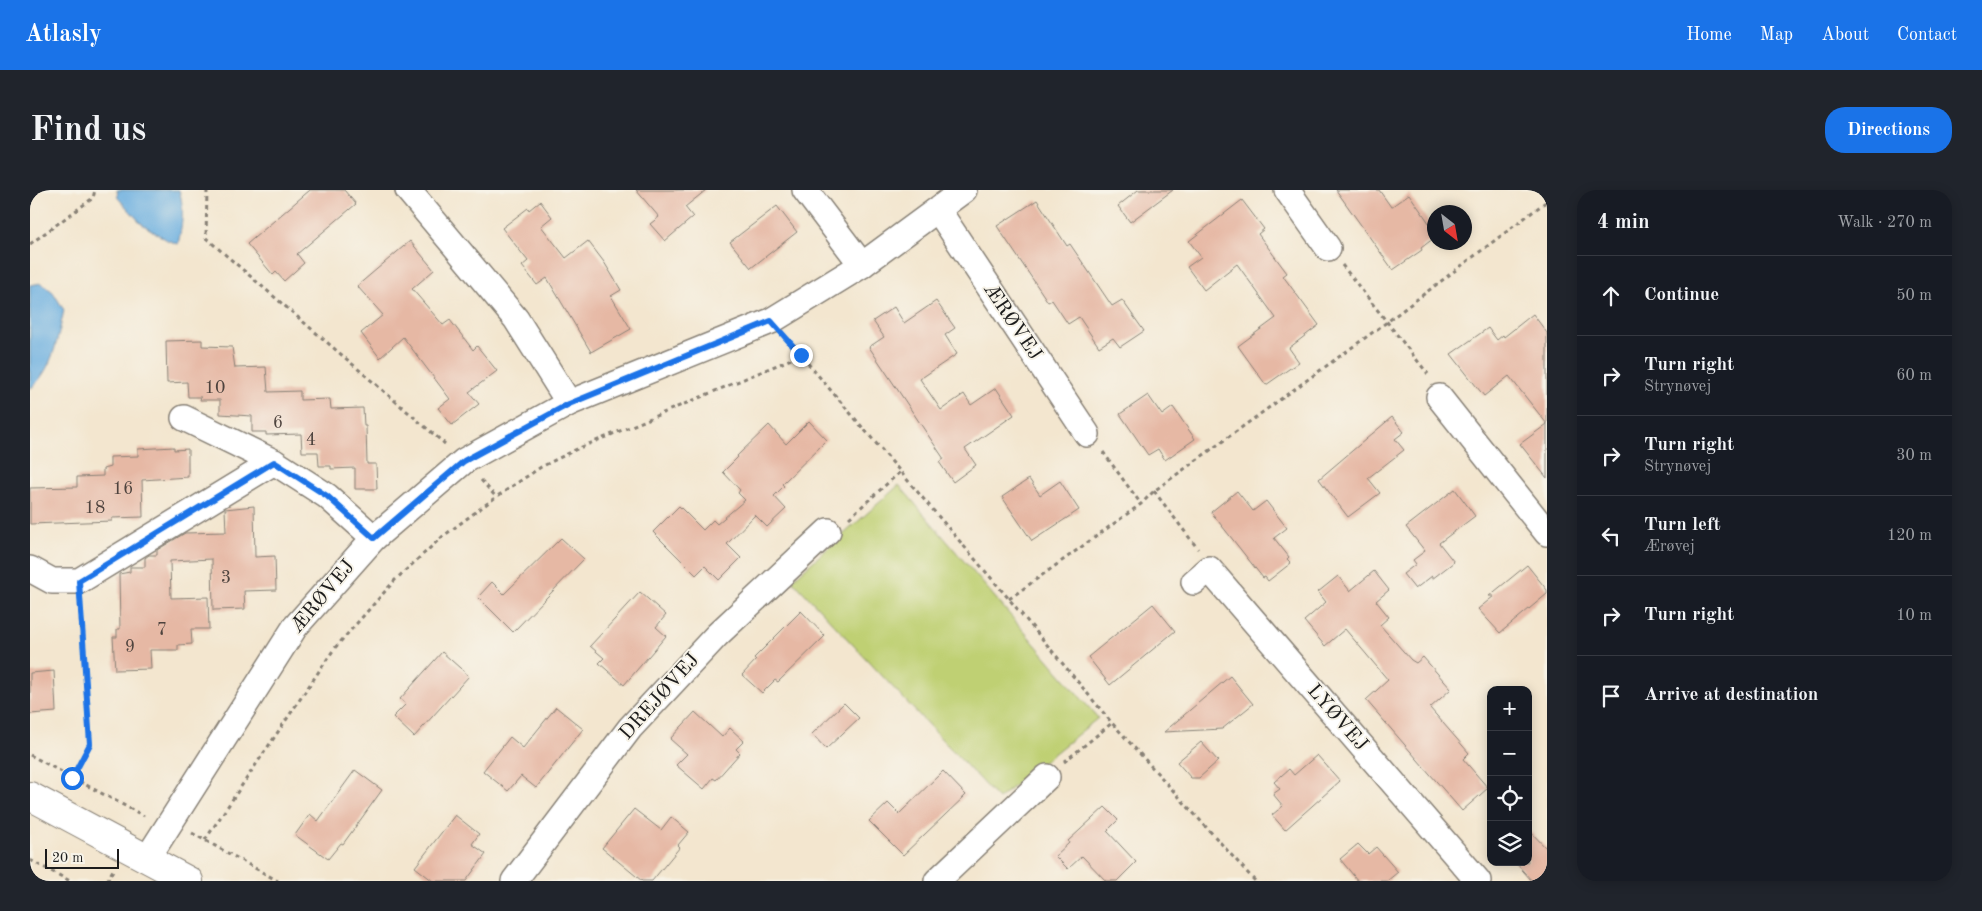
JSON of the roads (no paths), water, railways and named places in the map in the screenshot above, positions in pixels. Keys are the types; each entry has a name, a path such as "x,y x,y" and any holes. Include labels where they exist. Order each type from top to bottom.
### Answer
{"street":[{"path":"408,190 516,319 569,404"},
{"path":"805,190 862,265"},
{"name":"ÆRØVEJ","path":"147,859 295,627 374,538 464,461 569,404 771,321 862,265 964,190"},
{"path":"1287,190 1328,248"},
{"name":"ÆRØVEJ","path":"938,210 1087,434"},
{"path":"1440,397 1547,533"},
{"path":"184,418 274,462 327,496 374,538"},
{"path":"30,569 52,581 79,581 274,462"},
{"name":"DREJØVEJ","path":"514,881 630,728 717,635 828,531"},
{"name":"LYØVEJ","path":"1201,576 1478,881"},
{"path":"937,881 1046,777"},
{"path":"30,796 189,881"}],"water":[{"path":"117,190 179,190 182,224 178,244 167,240 142,224 118,198"},
{"path":"41,283 53,292 64,310 57,342 49,363 38,381 30,389 30,285"}]}
